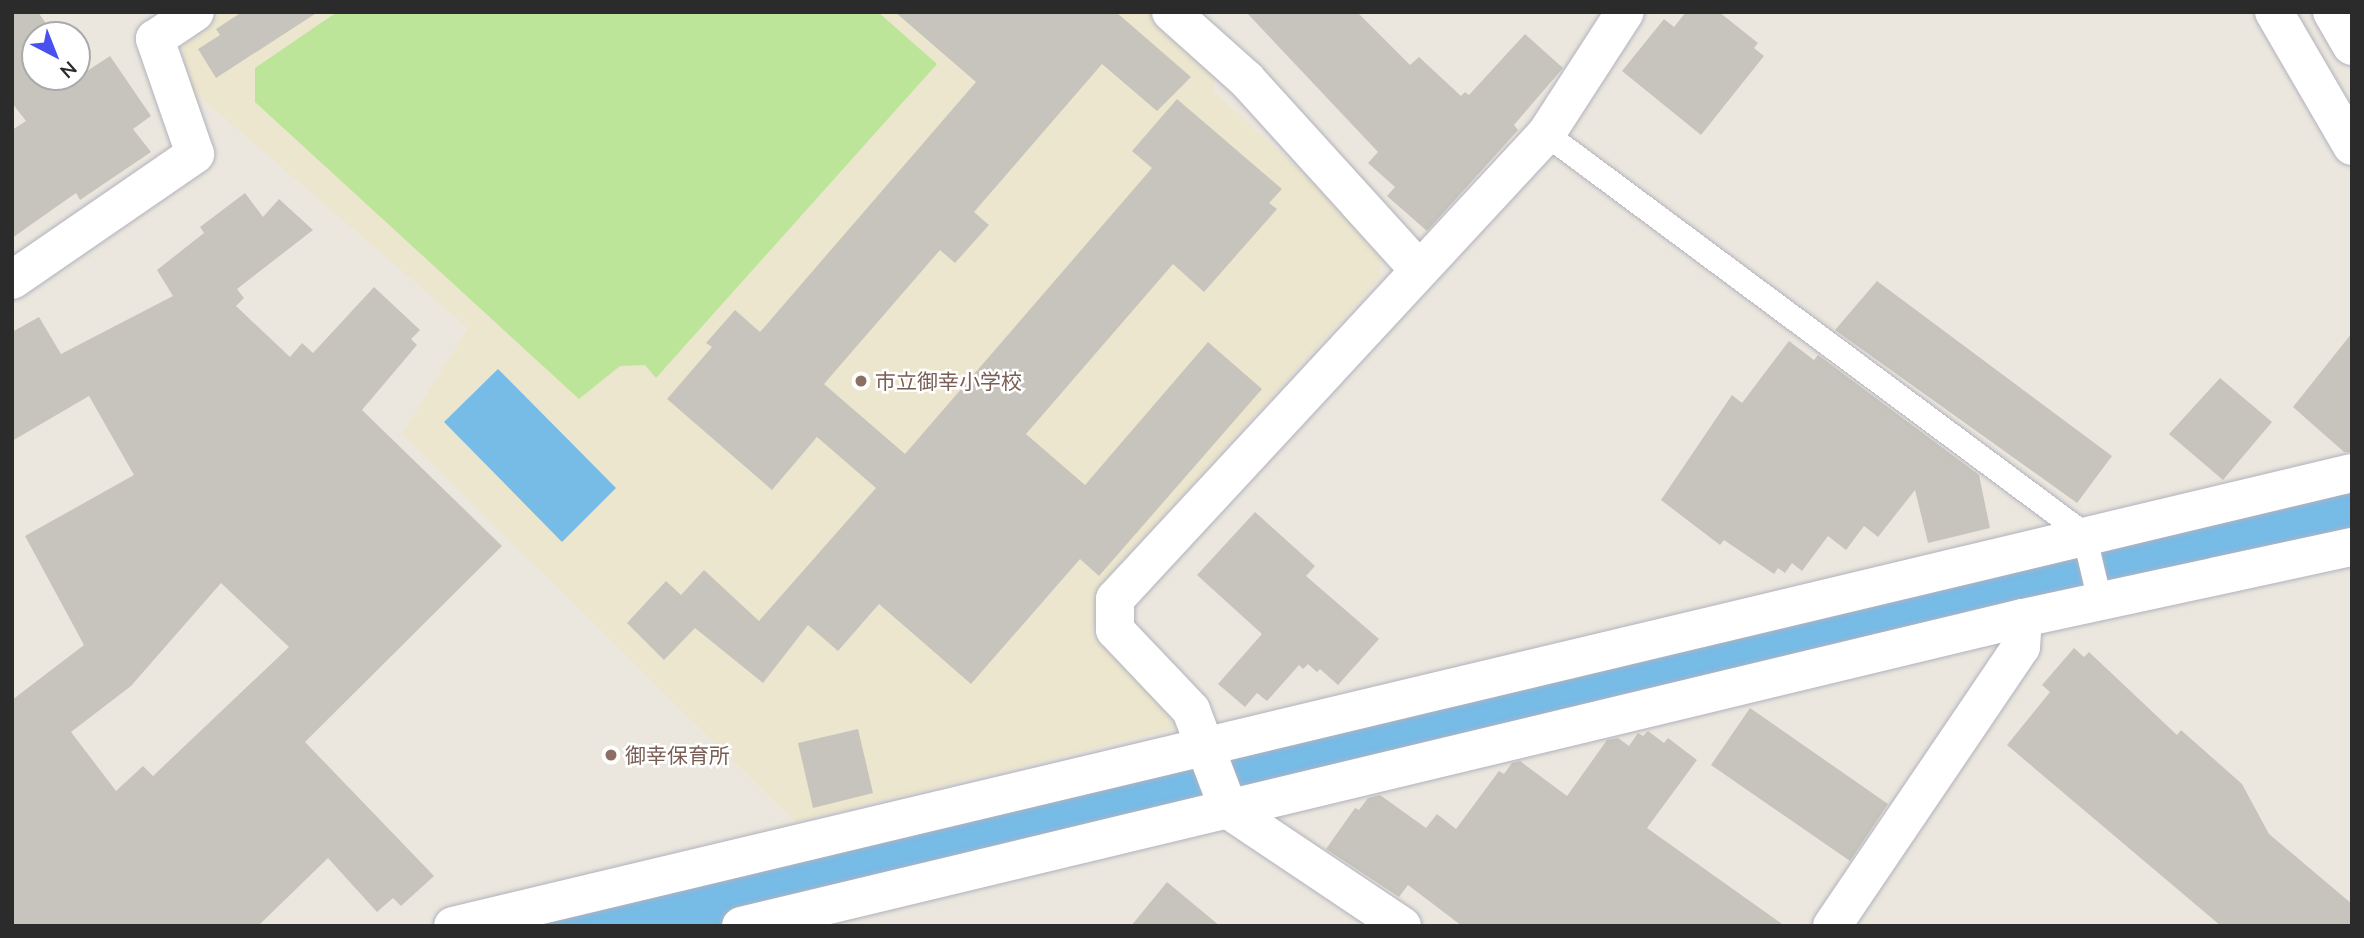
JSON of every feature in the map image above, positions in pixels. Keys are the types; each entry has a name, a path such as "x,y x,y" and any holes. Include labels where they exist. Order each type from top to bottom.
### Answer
{"street":[{"path":"12,280 195,154 155,39 195,12"},
{"path":"1171,12 1246,79 1419,270"},
{"path":"1402,926 1227,804 1191,710 1115,631 1115,599 1546,134 1625,12"},
{"path":"2274,12 2352,146"},
{"path":"2332,12 2352,46"},
{"path":"453,926 2086,541 2352,474"},
{"path":"741,926 1227,804 2024,618 2098,593 2352,547"},
{"path":"1832,926 2021,647 2024,618"}],"lane":[{"path":"1546,134 2086,541 2098,593"}],"shaded area":[{"name":"市立御幸小学校","path":"224,12 1153,12 1215,69 1214,92 1381,243 1380,277 1109,576 1091,631 1180,727 795,822 402,434 468,328 193,91 183,75 184,37"}],"green space":[{"path":"337,12 878,12 937,64 656,378 645,365 620,366 579,399 255,102 255,68"}],"water":[{"path":"498,369 616,488 562,542 444,422"}],"building":[{"path":"12,12 38,12 44,21 21,21 21,91 91,91 91,68 110,56 151,116 133,129 151,152 80,200 76,193 12,238 12,130 26,121 12,103"},
{"path":"242,12 318,12 216,78 198,49 220,35 216,29"},
{"path":"895,12 1116,12 1191,77 1157,111 1102,64 974,212 989,225 955,263 940,250 824,384 905,454 1152,168 1132,151 1177,99 1282,189 1269,203 1277,209 1204,292 1173,264 1026,434 1085,485 1208,342 1262,389 1099,576 1080,559 971,684 879,604 838,651 808,625 763,683 695,628 664,660 627,623 666,581 681,595 704,570 759,621 876,488 817,437 772,490 667,399 712,347 706,343 735,310 760,332 976,82"},
{"path":"1246,12 1357,12 1410,65 1419,57 1461,96 1465,92 1469,95 1525,34 1563,68 1514,125 1518,130 1427,231 1387,196 1395,187 1368,163 1378,152"},
{"path":"1686,12 1719,12 1758,43 1754,48 1764,56 1701,135 1622,71 1664,19 1674,27"},
{"path":"245,193 263,217 279,199 313,230 237,289 244,298 236,306 290,357 302,343 313,353 374,287 420,330 411,339 417,345 362,410 502,546 305,742 434,876 401,906 393,898 377,912 328,858 258,926 12,926 12,700 84,645 25,536 134,475 89,396 12,441 12,332 39,317 61,354 173,296 157,270 204,233 200,227","holes":["221,583 289,647 153,776 143,766 116,791 71,732 131,686"]},
{"path":"1877,281 2112,456 2077,503 1835,330"},
{"path":"2352,333 2352,452 2344,452 2293,407"},
{"path":"1789,341 1814,360 1818,355 1979,475 1990,528 1928,543 1915,490 1878,537 1864,526 1846,550 1828,536 1802,571 1792,563 1785,573 1778,568 1774,574 1724,540 1720,545 1661,500 1732,395 1742,403"},
{"path":"2220,378 2272,422 2223,480 2169,434"},
{"path":"1255,512 1315,566 1306,576 1379,639 1338,685 1320,669 1317,672 1308,664 1303,669 1299,665 1267,701 1257,693 1245,707 1218,684 1262,634 1197,575"},
{"path":"2074,648 2084,657 2089,652 2177,735 2181,730 2242,784 2269,834 2352,904 2352,926 2221,926 2007,745 2050,692 2042,685"},
{"path":"1750,708 1888,804 1850,861 1711,765"},
{"path":"858,729 873,793 813,808 798,743"},
{"path":"1648,731 1664,743 1668,738 1697,760 1647,828 1785,926 1462,926 1408,885 1399,897 1326,849 1355,808 1359,810 1368,798 1380,795 1426,828 1437,814 1456,829 1499,771 1504,774 1512,763 1520,761 1567,796 1607,740 1618,738 1629,746 1638,733 1643,736"},
{"path":"1167,882 1220,926 1131,926"}],"waterway":[{"path":"569,926 2352,512"}],"place":[{"name":"市立御幸小学校","path":"861,381"},
{"name":"御幸保育所","path":"611,755"}]}
